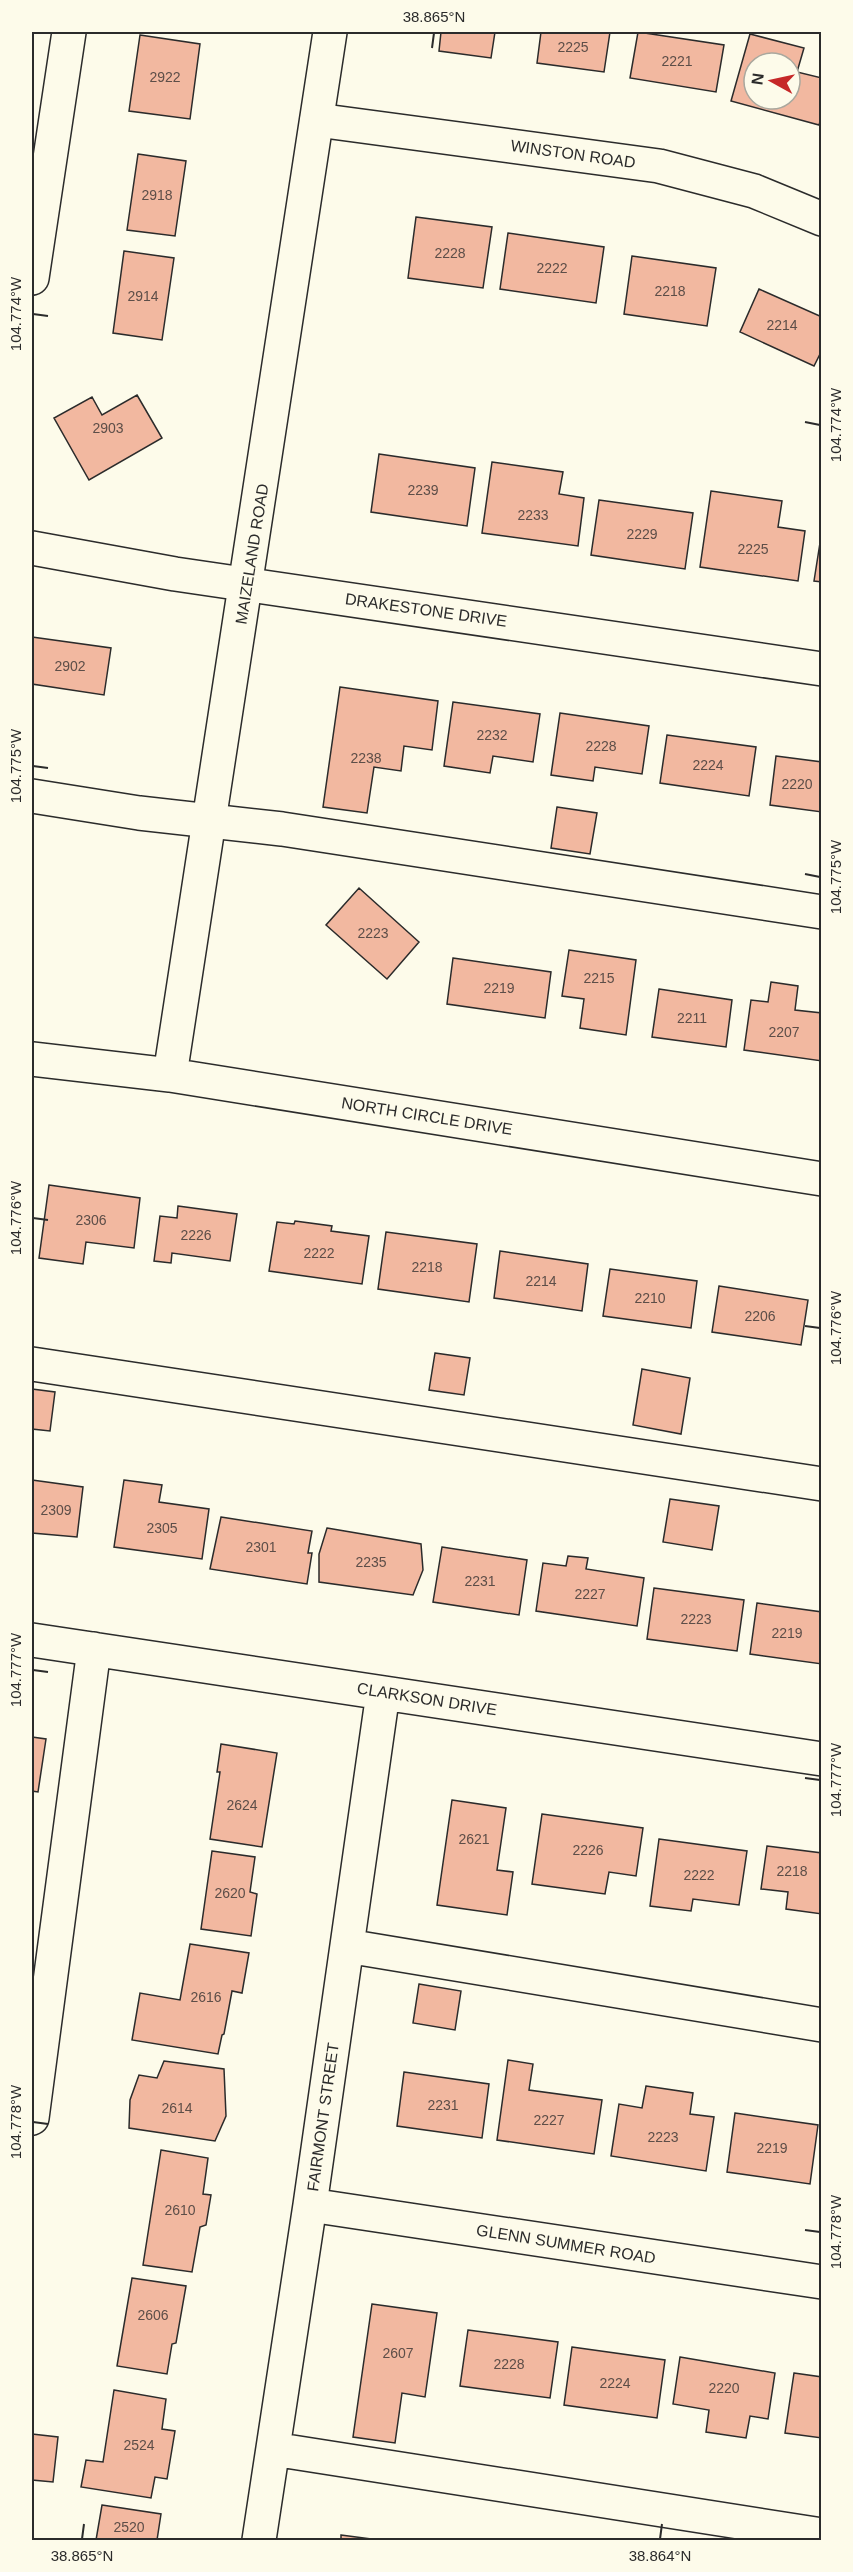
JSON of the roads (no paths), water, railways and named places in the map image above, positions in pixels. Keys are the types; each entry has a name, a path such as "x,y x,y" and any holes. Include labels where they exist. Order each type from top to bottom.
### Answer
{"street":[{"path":"32,278 69,32"},
{"name":"MAIZELAND ROAD","path":"170,1075 247,585 330,32"},
{"name":"WINSTON ROAD","path":"317,120 659,166 754,191 822,219"},
{"name":"DRAKESTONE DRIVE","path":"32,548 175,574 822,669"},
{"path":"32,796 282,829 822,912"},
{"name":"NORTH CIRCLE DRIVE","path":"32,1059 170,1075 822,1179"},
{"path":"32,1364 822,1484"},
{"name":"CLARKSON DRIVE","path":"32,1640 822,1760"},
{"path":"32,2118 94,1649"},
{"name":"FAIRMONT STREET","path":"259,2541 310,2205 383,1693"},
{"path":"347,1946 822,2025"},
{"name":"GLENN SUMMER ROAD","path":"310,2205 822,2282"},
{"path":"273,2449 822,2535"}]}
